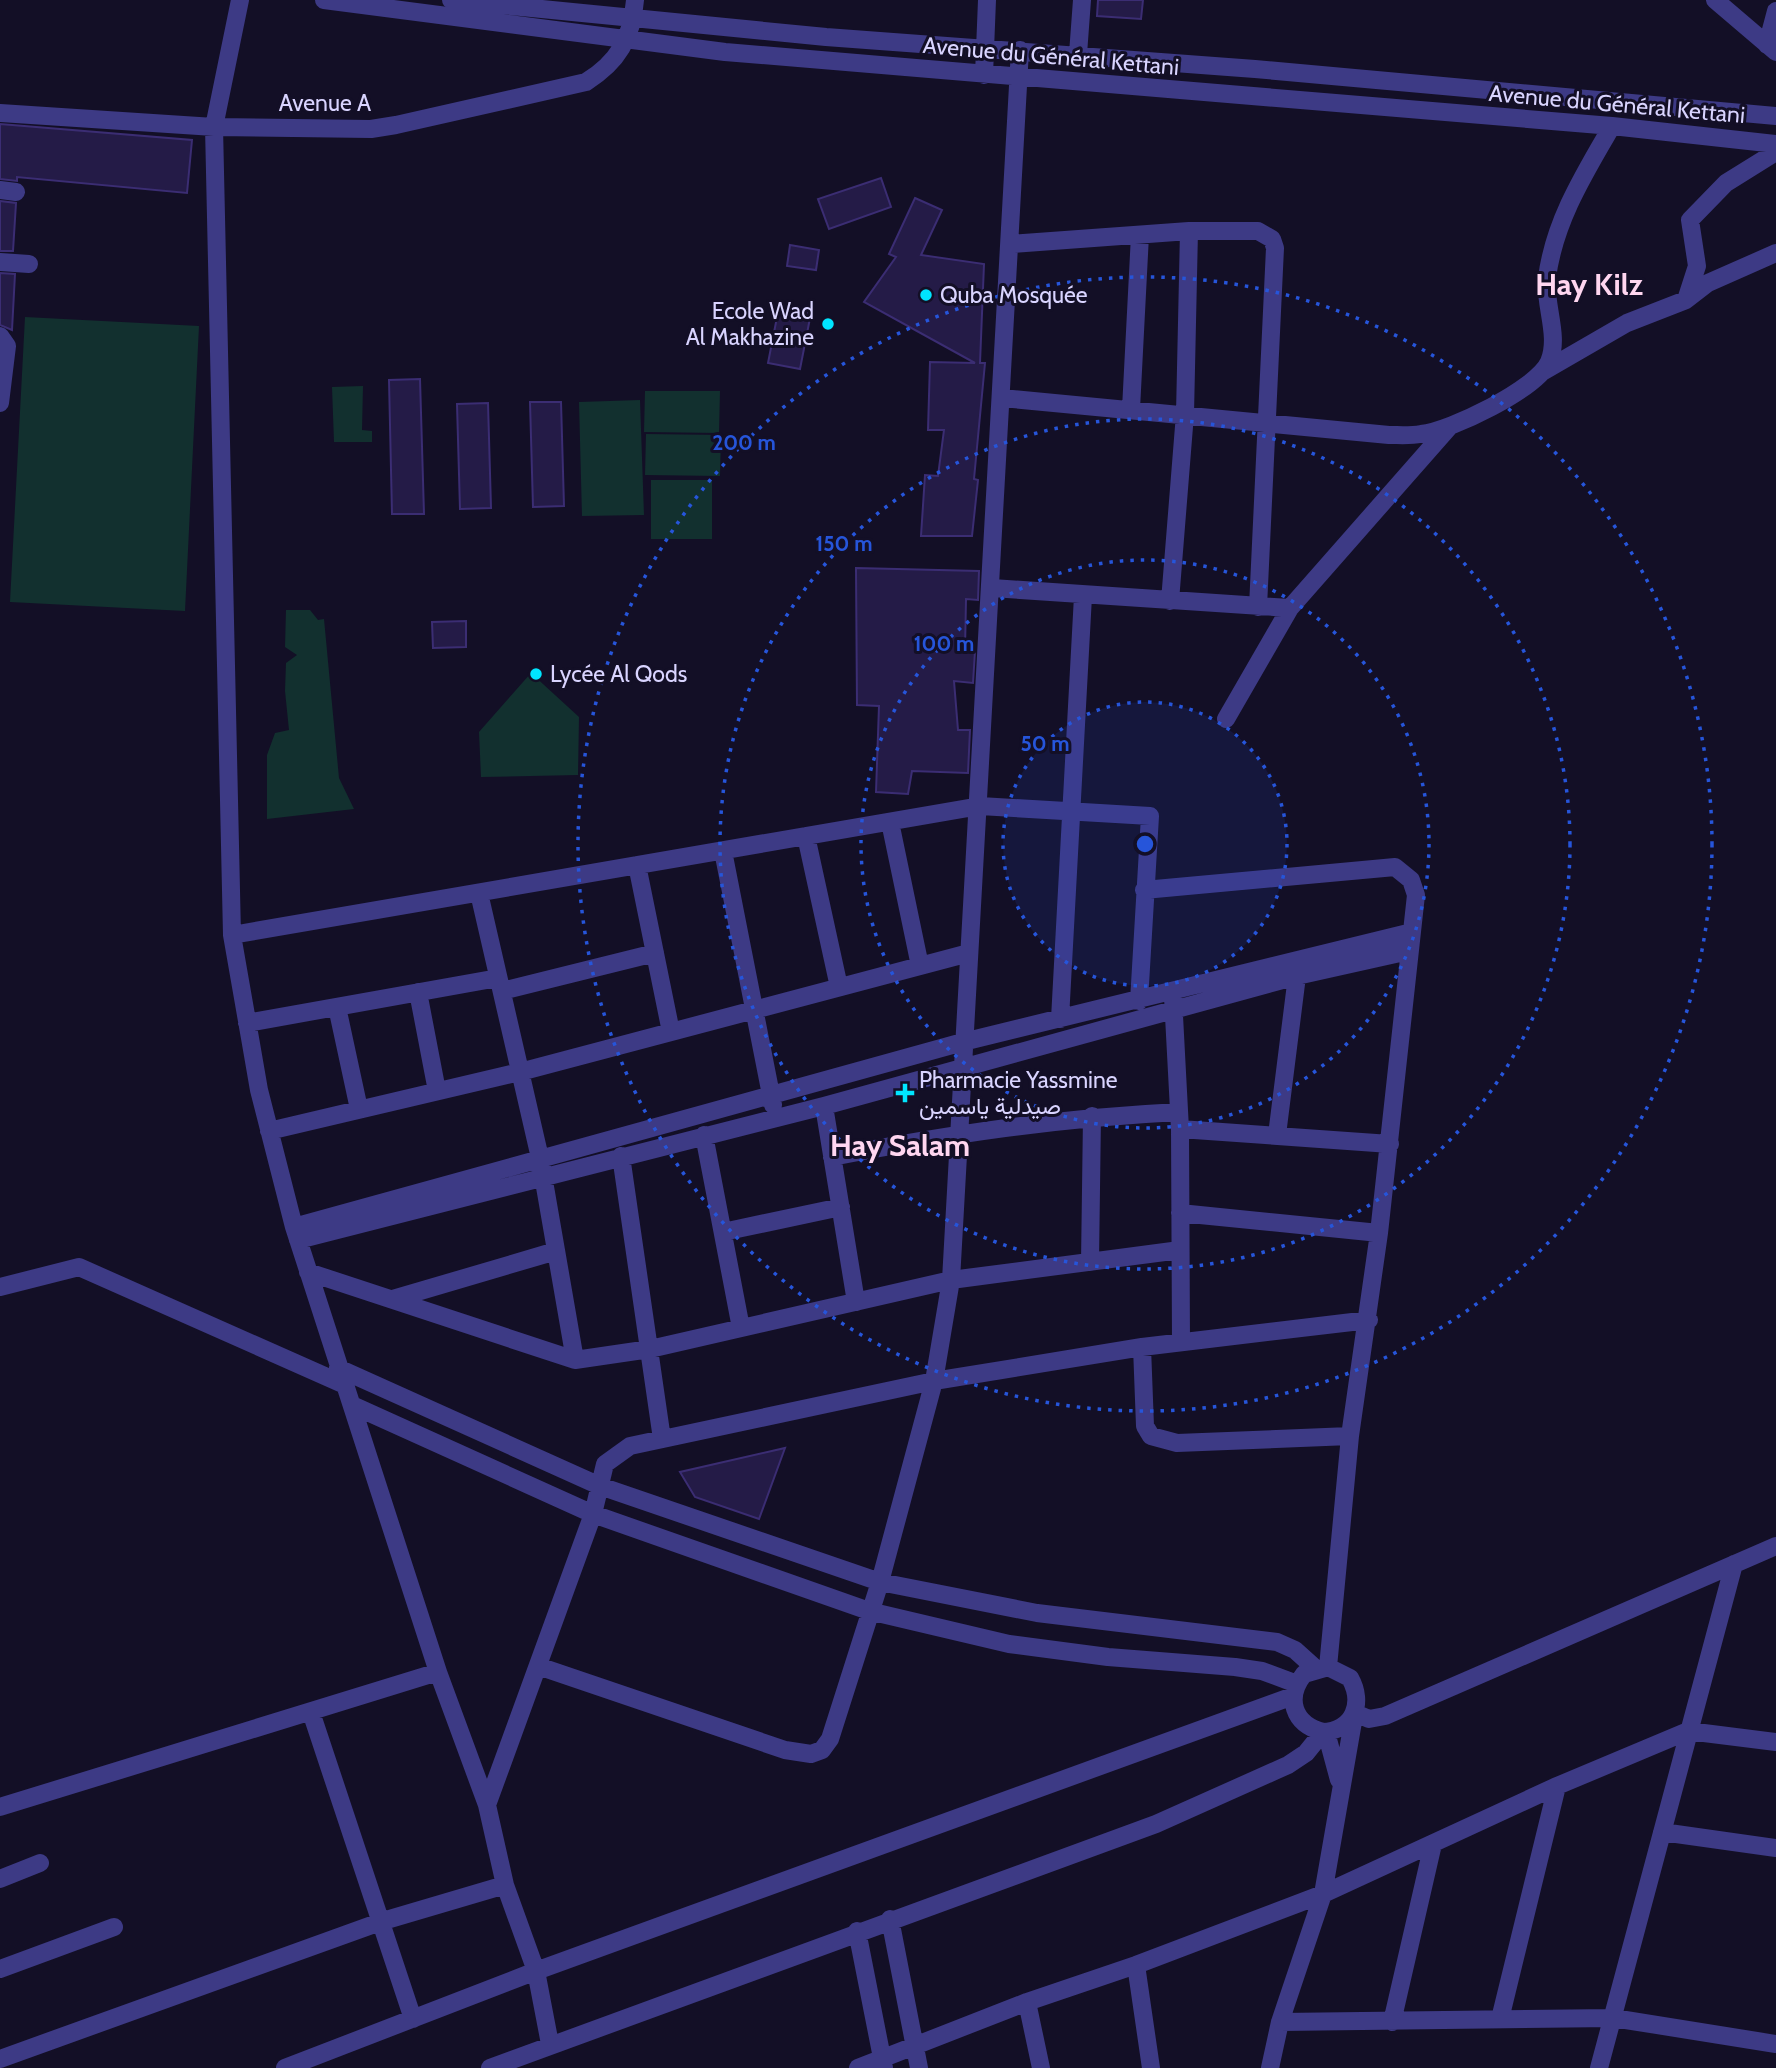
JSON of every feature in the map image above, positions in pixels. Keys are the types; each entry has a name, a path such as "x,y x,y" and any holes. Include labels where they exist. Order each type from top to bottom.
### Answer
{"street":[{"path":"240,0 214,128 232,935 269,1131 296,1233 438,1672 487,1805 505,1885 536,1971 550,2044"},
{"name":"Avenue du Général Kettani","path":"324,0 628,41 984,75 1612,126 1776,144"},
{"name":"Avenue du Général Kettani","path":"451,0 634,9 826,37 1078,54 1776,116"},
{"path":"984,75 987,0"},
{"path":"1078,54 1082,0"},
{"path":"1715,0 1771,48"},
{"path":"628,41 634,9"},
{"path":"1771,48 1776,11"},
{"name":"Avenue A","path":"0,113 214,128 371,129 586,82 608,65 628,41"},
{"path":"538,1666 785,1751 811,1754 822,1750 830,1739 880,1582 934,1381 951,1280 961,1066 980,806 1020,50"},
{"path":"1544,371 1553,346 1547,280 1559,228 1578,184 1612,126"},
{"path":"1686,300 1697,266 1690,220 1726,183 1776,152"},
{"path":"1011,244 1189,231 1258,231 1272,239 1275,248 1258,607"},
{"path":"1170,601 1185,414 1189,231"},
{"path":"1131,409 1140,235"},
{"path":"1002,398 1389,435 1422,434 1451,425 1536,379 1544,371 1628,323 1686,300 1708,283 1776,253"},
{"path":"0,262 29,264"},
{"path":"0,337 7,346 0,403"},
{"path":"1226,719 1290,608 1451,425"},
{"path":"992,588 1290,608"},
{"path":"1060,1019 1083,596"},
{"path":"232,935 980,806 1150,816 1139,1001"},
{"path":"890,822 920,966"},
{"path":"806,836 839,987"},
{"path":"723,850 775,1118"},
{"path":"637,865 671,1032"},
{"path":"297,2066 536,1971 1295,1690 1321,1668 1350,1436 1380,1233 1416,895 1411,880 1395,867 1144,890"},
{"path":"479,893 542,1167 575,1360"},
{"path":"542,1167 621,1156 824,1106 1173,1001 1298,968 1412,932"},
{"path":"1298,968 1409,951"},
{"path":"247,1023 418,992 500,984 655,953"},
{"path":"269,1131 520,1072 969,953"},
{"path":"1277,1135 1298,968"},
{"path":"418,992 437,1091"},
{"path":"296,1233 542,1167 771,1095 963,1042 1139,1001 1173,1001"},
{"path":"1173,1001 1179,1121 1181,1342"},
{"path":"337,1007 359,1110"},
{"path":"824,1106 856,1302"},
{"path":"832,1157 958,1132 1092,1116 1179,1121 1277,1135 1390,1144"},
{"path":"1090,1262 1092,1116"},
{"path":"704,1135 741,1328"},
{"path":"621,1156 662,1439"},
{"path":"723,1232 841,1207"},
{"path":"1180,1213 1380,1233"},
{"path":"308,1272 575,1360 650,1349 951,1280 1180,1250"},
{"path":"393,1299 556,1251"},
{"path":"0,1287 79,1266 600,1486 880,1582 1037,1613 1268,1640 1295,1650 1321,1668 1350,1678 1358,1700 1340,1783 1324,1894 1280,2022 1270,2068"},
{"path":"487,1805 593,1514 605,1464 630,1446 934,1381 1142,1347 1369,1320"},
{"path":"1142,1347 1144,1426 1151,1436 1177,1443 1350,1436"},
{"path":"352,1405 593,1514 869,1611 1009,1644 1108,1657 1262,1671 1295,1690"},
{"path":"1354,1714 1369,1718 1384,1716 1776,1546"},
{"path":"1599,2068 1734,1564"},
{"path":"0,1807 438,1672"},
{"path":"1295,1690 1300,1720 1310,1728 1324,1732"},
{"path":"311,1712 383,1921 413,2019"},
{"path":"490,2068 857,1931 1156,1824 1288,1765 1306,1753 1324,1732 1347,1724 1354,1714"},
{"path":"858,2068 884,2064 915,2047 1027,2002 1136,1965 1324,1894 1557,1786 1688,1731 1776,1742"},
{"path":"1324,1732 1340,1783"},
{"path":"1500,2019 1557,1786"},
{"path":"1662,1832 1776,1849"},
{"path":"1391,2022 1433,1843"},
{"path":"0,1879 40,1863"},
{"path":"0,2059 383,1921 505,1885"},
{"path":"890,1919 919,2068"},
{"path":"0,1969 114,1927"},
{"path":"857,1931 884,2064"},
{"path":"1136,1965 1151,2068"},
{"path":"1027,2002 1041,2068"},
{"path":"1280,2022 1613,2018 1776,2044"}],"green space":[{"path":"25,317 199,326 185,611 10,602"},
{"path":"363,386 362,430 372,431 372,442 334,442 332,387"},
{"path":"645,391 720,391 719,433 644,432"},
{"path":"640,400 644,515 582,516 579,402"},
{"path":"646,434 721,435 720,476 645,475"},
{"path":"651,480 712,480 712,539 651,539"},
{"path":"286,610 310,610 318,620 324,619 339,778 354,809 267,819 267,755 275,733 289,730 285,691 286,663 297,655 285,647"},
{"path":"531,673 579,717 578,775 481,777 479,732"}],"building":[{"path":"1098,0 1143,0 1141,19 1097,16"},
{"path":"0,124 192,140 187,193 17,177 17,181 0,179"},
{"path":"881,178 891,207 829,229 818,199"},
{"path":"915,198 942,210 921,255 984,264 980,363 985,363 974,479 978,480 972,536 921,536 925,475 938,476 944,430 928,430 930,362 975,363 864,302 896,257 889,254"},
{"path":"0,201 16,203 13,251 0,251"},
{"path":"790,245 819,250 816,270 787,266"},
{"path":"0,273 15,274 12,330 0,325"},
{"path":"779,307 811,313 800,369 768,363"},
{"path":"420,379 424,514 392,514 389,380"},
{"path":"530,402 561,402 564,506 533,507"},
{"path":"488,403 491,508 460,509 457,404"},
{"path":"856,568 979,571 978,600 966,599 965,650 975,651 973,683 954,681 958,730 970,730 968,773 912,771 908,794 876,792 879,706 857,705"},
{"path":"466,621 466,647 433,648 432,622"},
{"path":"785,1448 759,1519 695,1497 680,1472"}],"place":[{"name":"Quba Mosquée","path":"926,295"},
{"name":"Ecole Wad Al Makhazine","path":"828,324"},
{"name":"Lycée Al Qods","path":"536,674"},
{"name":"Pharmacie Yassmine صيدلية ياسمين","path":"905,1093"}],"district":[{"name":"Hay Kilz","path":"1589,285"},
{"name":"Hay Salam","path":"900,1146"}]}
